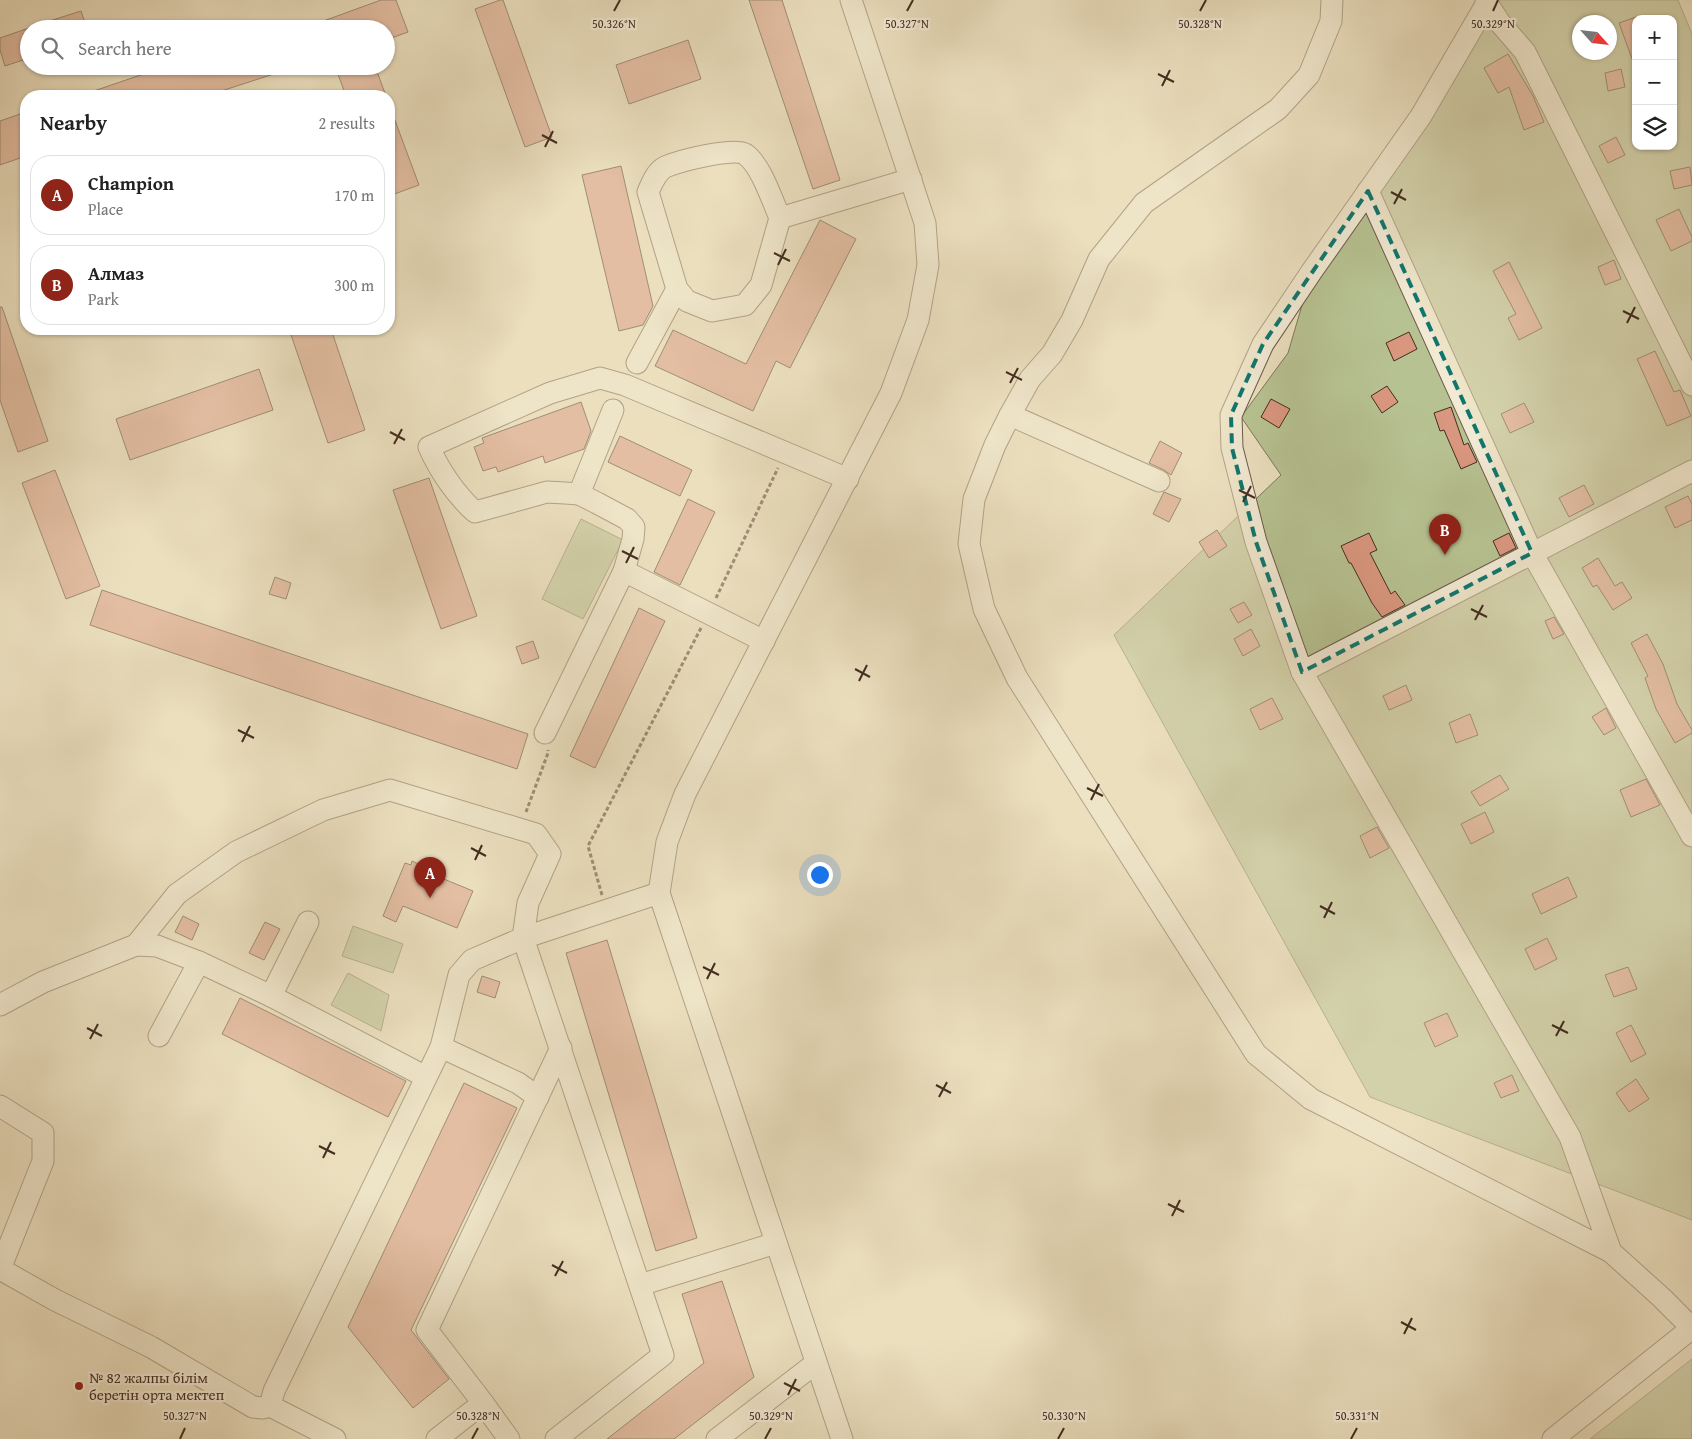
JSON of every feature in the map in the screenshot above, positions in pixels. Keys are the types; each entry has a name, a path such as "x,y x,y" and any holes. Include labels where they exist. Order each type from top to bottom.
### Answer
{"street":[{"path":"842,1439 659,893 668,842 685,794 891,393 918,320 928,265 925,223 851,0"},
{"path":"1332,0 1331,21 1308,75 1278,110 1144,203 1099,259 1072,320 1052,354 1030,379 995,445 974,499 969,544 984,609 1017,678 1256,1054 1311,1099 1611,1252 1692,1328 1553,1439"},
{"path":"1611,1252 1570,1138 1302,672 1256,542 1232,448 1232,415 1263,344 1421,116 1487,1 1500,23 1525,52 1692,385"},
{"path":"720,152 743,153 755,163 780,218 761,285 745,305 712,311 687,301 677,289 648,192 653,178 664,168 720,152"},
{"path":"780,218 911,179"},
{"path":"1368,191 1532,553 1692,836"},
{"path":"637,363 677,289"},
{"path":"545,733 624,571 633,539 634,527 627,518 579,494 547,492 474,512 464,502 434,460 429,447 550,393 600,378 625,385 848,479"},
{"path":"579,494 613,410"},
{"path":"1010,415 1158,481"},
{"path":"1302,672 1692,471"},
{"path":"624,571 764,641"},
{"path":"136,945 177,894 236,852 323,810 390,790 536,834 550,854 528,902 523,938 663,1355 556,1439"},
{"path":"270,1406 283,1373 441,1047 459,975 472,960 523,938 659,893"},
{"path":"271,996 308,922"},
{"path":"0,1005 43,982 136,945 157,946 199,962 271,996 426,1077"},
{"path":"159,1036 199,962"},
{"path":"441,1047 518,1083 538,1097"},
{"path":"508,1439 427,1330 560,1048"},
{"path":"0,1106 43,1133 43,1161 0,1270 55,1300 151,1347 253,1407 263,1408 270,1406 335,1439"},
{"path":"640,1285 776,1243"},
{"path":"717,1439 816,1362"},
{"path":"437,1439 483,1403"}],"path":[{"path":"606,910 588,846 709,614 785,452"},
{"path":"519,829 548,753 545,733"}],"highlighted area":[{"path":"1368,191 1532,553 1302,672 1256,542 1232,448 1231,415 1263,344"}],"green space":[{"path":"1489,0 1678,0 1692,34 1692,1220 1370,1097 1114,635 1281,475 1241,417 1288,353 1312,271"},
{"path":"581,519 623,540 583,619 542,599"},
{"path":"353,926 403,944 393,973 342,956"},
{"path":"348,973 389,995 381,1031 331,1005"},
{"path":"1692,1359 1692,1439 1590,1439"}],"building":[{"path":"381,0 396,0 408,32 395,37 395,20 326,20"},
{"path":"503,0 552,137 525,147 475,9"},
{"path":"749,0 782,0 840,180 813,189"},
{"path":"81,11 84,20 53,20"},
{"path":"1632,18 1632,59 1619,23"},
{"path":"20,31 20,61 5,66 0,50 0,38"},
{"path":"688,40 701,79 629,104 616,65"},
{"path":"1508,54 1533,96 1544,122 1524,130 1509,87 1498,93 1484,68"},
{"path":"1621,69 1625,87 1608,91 1605,73"},
{"path":"141,75 271,75 224,90 97,90"},
{"path":"338,75 378,75 384,90 344,90"},
{"path":"20,114 20,158 0,165 0,121"},
{"path":"395,120 419,185 395,194"},
{"path":"1616,137 1625,155 1608,163 1599,146"},
{"path":"621,166 653,306 643,325 619,331 582,175"},
{"path":"1690,167 1692,185 1674,189 1670,171"},
{"path":"1679,209 1692,237 1692,241 1671,251 1656,220"},
{"path":"820,220 856,239 790,368 776,361 753,411 655,366 673,330 746,364"},
{"path":"1614,260 1621,279 1605,285 1598,267"},
{"path":"1509,262 1542,328 1519,340 1508,318 1516,314 1493,271"},
{"path":"0,307 2,307 48,441 18,452 0,400"},
{"path":"1409,332 1417,349 1394,361 1386,343"},
{"path":"291,335 333,335 365,430 328,443"},
{"path":"1655,351 1674,392 1680,390 1691,416 1667,426 1637,359"},
{"path":"259,369 273,410 130,460 116,419"},
{"path":"1387,386 1398,402 1382,413 1371,396"},
{"path":"1271,399 1290,409 1279,428 1261,417"},
{"path":"581,402 591,431 584,449 545,463 543,456 498,472 496,467 483,471 474,447 484,443 482,438"},
{"path":"1524,403 1534,422 1510,433 1501,414"},
{"path":"1451,407 1464,445 1468,443 1477,462 1461,469 1444,430 1440,431 1434,413"},
{"path":"620,436 692,470 680,496 608,462"},
{"path":"1160,441 1182,453 1171,475 1149,463"},
{"path":"55,470 100,586 66,599 22,483"},
{"path":"429,478 477,616 441,629 393,490"},
{"path":"1584,485 1594,504 1569,517 1559,498"},
{"path":"1164,492 1181,499 1169,522 1153,514"},
{"path":"1688,496 1692,504 1692,520 1675,528 1665,507"},
{"path":"688,499 715,512 680,585 654,572"},
{"path":"1217,530 1227,546 1209,558 1199,542"},
{"path":"1369,533 1377,550 1370,553 1391,594 1395,591 1405,605 1382,617 1372,603 1341,546"},
{"path":"1509,533 1516,548 1500,556 1493,541"},
{"path":"1598,558 1615,586 1622,582 1632,598 1613,610 1597,585 1593,587 1582,568"},
{"path":"275,577 291,583 286,599 269,594"},
{"path":"102,590 528,734 517,769 90,625"},
{"path":"1244,602 1252,615 1238,623 1230,609"},
{"path":"639,608 665,621 595,768 570,756"},
{"path":"1554,617 1564,634 1553,639 1545,621"},
{"path":"1251,629 1260,646 1243,656 1234,639"},
{"path":"1647,634 1663,664 1677,704 1692,730 1692,733 1675,743 1656,709 1645,678 1648,676 1631,643"},
{"path":"533,641 539,658 522,664 516,647"},
{"path":"1406,685 1412,700 1389,710 1383,696"},
{"path":"1272,698 1283,719 1260,730 1250,709"},
{"path":"1606,708 1616,728 1604,735 1592,717"},
{"path":"1470,714 1478,735 1456,743 1449,723"},
{"path":"1500,775 1509,789 1480,806 1471,792"},
{"path":"1646,779 1660,805 1631,817 1620,790"},
{"path":"1485,812 1494,832 1471,844 1461,824"},
{"path":"1377,827 1389,848 1370,858 1360,836"},
{"path":"412,861 423,866 422,870 473,891 457,928 403,906 396,922 383,916 405,863 411,865"},
{"path":"1568,877 1577,897 1541,914 1532,894"},
{"path":"183,916 199,924 192,940 175,932"},
{"path":"265,922 280,929 264,960 249,953"},
{"path":"1547,938 1557,959 1535,970 1525,949"},
{"path":"607,940 697,1238 656,1251 566,953"},
{"path":"1628,967 1637,989 1614,997 1605,975"},
{"path":"482,976 500,982 495,998 477,992"},
{"path":"240,998 406,1081 388,1117 222,1034"},
{"path":"1447,1013 1458,1036 1435,1047 1424,1023"},
{"path":"1631,1025 1646,1054 1631,1062 1616,1033"},
{"path":"1512,1075 1519,1091 1501,1098 1494,1083"},
{"path":"1636,1079 1649,1099 1629,1112 1616,1093"},
{"path":"464,1083 517,1108 411,1330 449,1379 413,1408 348,1327"},
{"path":"722,1281 754,1377 674,1439 607,1439 704,1363 682,1294"}],"place":[{"name":"Алмаз","path":"1445,555"},
{"name":"Champion","path":"430,898"},
{"name":"№ 82 жалпы білім беретін орта мектеп","path":"79,1386"}]}
